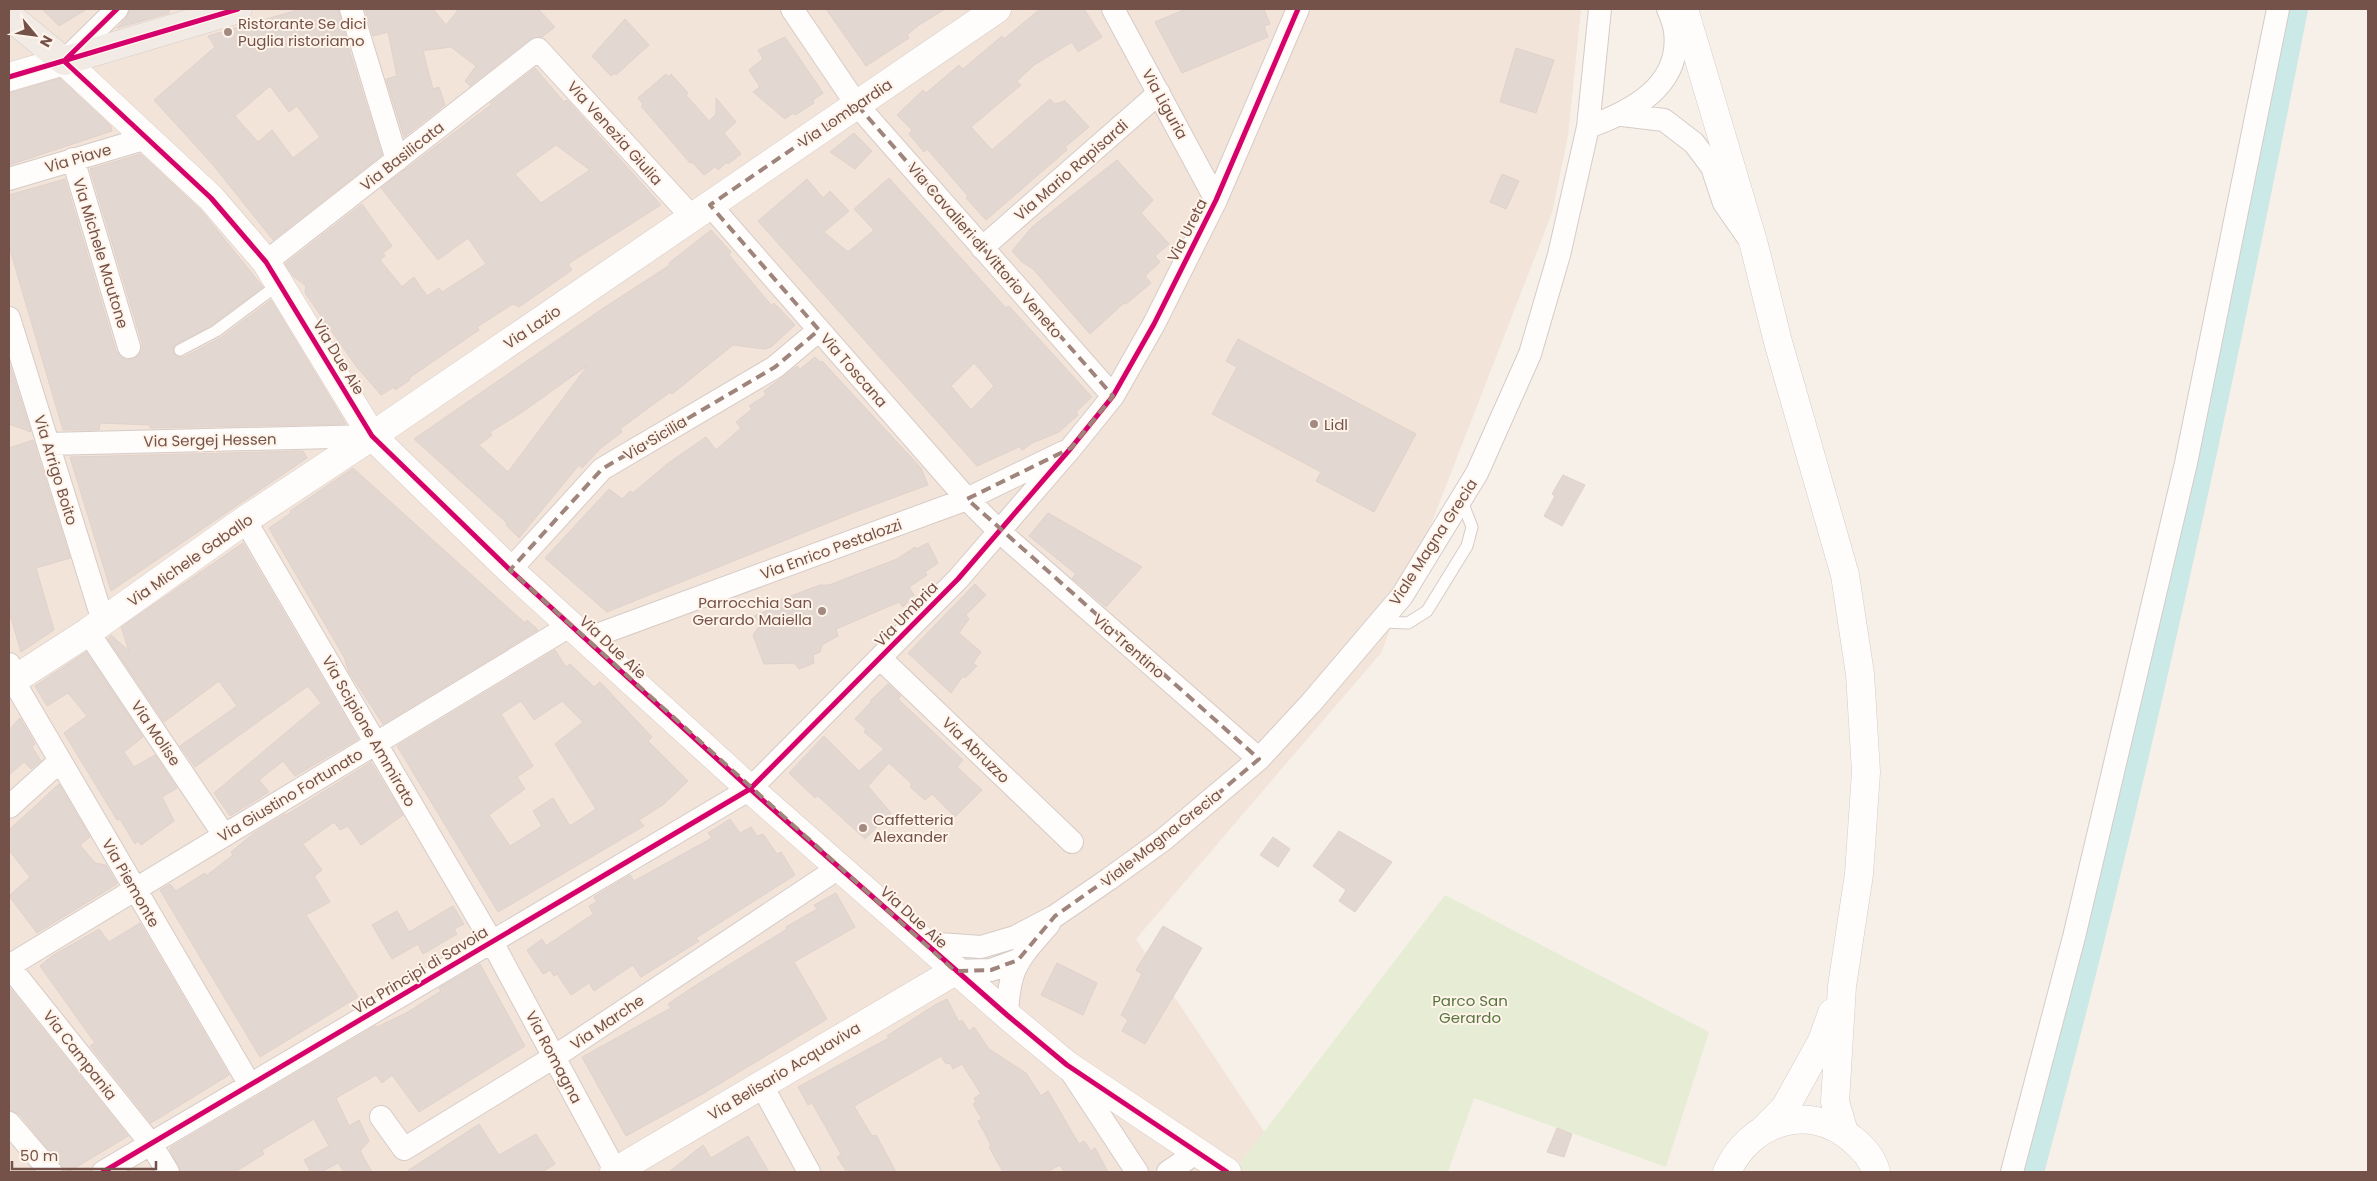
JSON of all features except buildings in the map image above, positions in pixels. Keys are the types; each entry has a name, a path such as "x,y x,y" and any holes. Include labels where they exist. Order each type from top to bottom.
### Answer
{"main road":[{"path":"9,16 64,61 238,9"}],"street":[{"path":"9,77 64,61 117,9"},
{"path":"351,9 397,160"},
{"name":"Via Cavalieri di Vittorio Veneto","path":"792,9 856,105 1113,396"},
{"name":"Via Lombardia","path":"701,211 997,9"},
{"name":"Via Liguria","path":"1113,9 1216,200"},
{"name":"Via Ureta","path":"1071,448 1113,396 1154,324 1216,200 1298,9"},
{"name":"Viale Magna Grecia","path":"924,943 981,948 1015,937 1055,916 1163,840 1259,759 1402,596 1478,473 1530,354 1559,255 1588,127 1600,9"},
{"path":"1588,127 1622,115 1654,92 1673,63 1675,31 1668,9"},
{"path":"1684,9 1754,245 1778,342 1845,575 1860,674 1866,772 1860,874 1842,986 1835,1102 1844,1132"},
{"path":"2012,1172 2074,937 2186,463 2278,9"},
{"name":"Via Basilicata","path":"273,273 397,160 538,49"},
{"name":"Via Venezia Giulia","path":"538,49 701,211"},
{"name":"Via Due Aie","path":"64,61 211,198 273,273 372,436 510,570 750,789 1007,1015 1067,1065 1227,1172"},
{"name":"Via Mario Rapisardi","path":"982,248 1159,93"},
{"path":"1622,115 1664,120 1694,143 1712,167 1724,203 1754,245"},
{"name":"Via Piave","path":"9,179 147,138"},
{"name":"Via Michele Mautone","path":"73,159 129,347"},
{"name":"Via Toscana","path":"701,211 819,330 967,498 1000,532"},
{"name":"Via Lazio","path":"372,436 701,211"},
{"name":"Via Arrigo Boito","path":"9,318 48,444 96,627"},
{"name":"Via Sicilia","path":"510,570 602,469 774,367 819,330"},
{"name":"Via Sergej Hessen","path":"48,444 372,436"},
{"name":"Via Michele Gaballo","path":"10,676 96,627 245,520 372,436"},
{"name":"Via Enrico Pestalozzi","path":"578,632 967,498 1071,448"},
{"name":"Via Umbria","path":"750,789 881,659 1000,532 1071,448"},
{"name":"Via Scipione Ammirato","path":"245,520 492,942"},
{"name":"Via Trentino","path":"1000,532 1259,759"},
{"name":"Via Molise","path":"96,627 224,835"},
{"name":"Via Giustino Fortunato","path":"9,966 376,743 578,632"},
{"name":"Via Abruzzo","path":"881,659 1072,842"},
{"name":"Via Piemonte","path":"10,676 250,1085"},
{"path":"9,807 60,761"},
{"name":"Via Principi di Savoia","path":"103,1172 750,789"},
{"name":"Via Marche","path":"381,1117 404,1149 554,1057 840,867"},
{"name":"Viale Magna Grecia","path":"1007,1015 1008,984 1018,960 1055,916"},
{"name":"Via Romagna","path":"492,942 615,1172"},
{"name":"Viale Magna Grecia","path":"955,971 981,948"},
{"path":"955,971 990,970 1018,960"},
{"name":"Via Campania","path":"9,966 151,1144 168,1172"},
{"name":"Via Belisario Acquaviva","path":"615,1172 955,971"},
{"path":"1727,1172 1733,1158 1746,1142 1764,1129 1785,1108 1822,1041 1842,986"},
{"path":"1067,1065 1137,1172"},
{"path":"761,1084 809,1172"},
{"path":"1764,1129 1783,1121 1804,1119 1825,1123 1844,1132 1863,1147 1876,1172"},
{"path":"9,1123 51,1172"},
{"path":"1168,1172 1197,1152"}],"lane":[{"path":"180,350 216,331 273,273"},
{"path":"1379,622 1408,623 1428,611 1467,546 1472,528 1461,499"}],"highlighted area":[{"path":"857,105 1113,396 1071,448 967,499 1259,759 1163,840 1055,916 1018,960 991,970 955,971 510,570 602,469 775,367 819,330 710,205"}],"shaded area":[{"path":"9,9 1581,9 1568,136 1552,213 1381,653 1136,939 1291,1172 9,1172"}],"green space":[{"name":"Parco San Gerardo","path":"1445,895 1709,1032 1666,1167 1474,1098 1448,1172 1248,1172 1238,1166"}],"waterway":[{"path":"2034,1172 2108,883 2176,593 2239,301 2298,9"}],"cycle path":[{"path":"66,59 117,9"},
{"path":"9,77 238,9"},
{"path":"103,1172 750,789 958,579 1071,448 1113,396 1154,324 1216,200 1298,9"},
{"path":"64,61 211,198 266,262 372,436 510,570 750,789 1007,1015 1067,1065 1227,1172"}],"place":[{"name":"Ristorante Se dici Puglia ristoriamo","path":"228,32"},
{"name":"Lidl","path":"1314,424"},
{"name":"Parrocchia San Gerardo Maiella","path":"822,611"},
{"name":"Caffetteria Alexander","path":"863,828"}]}
